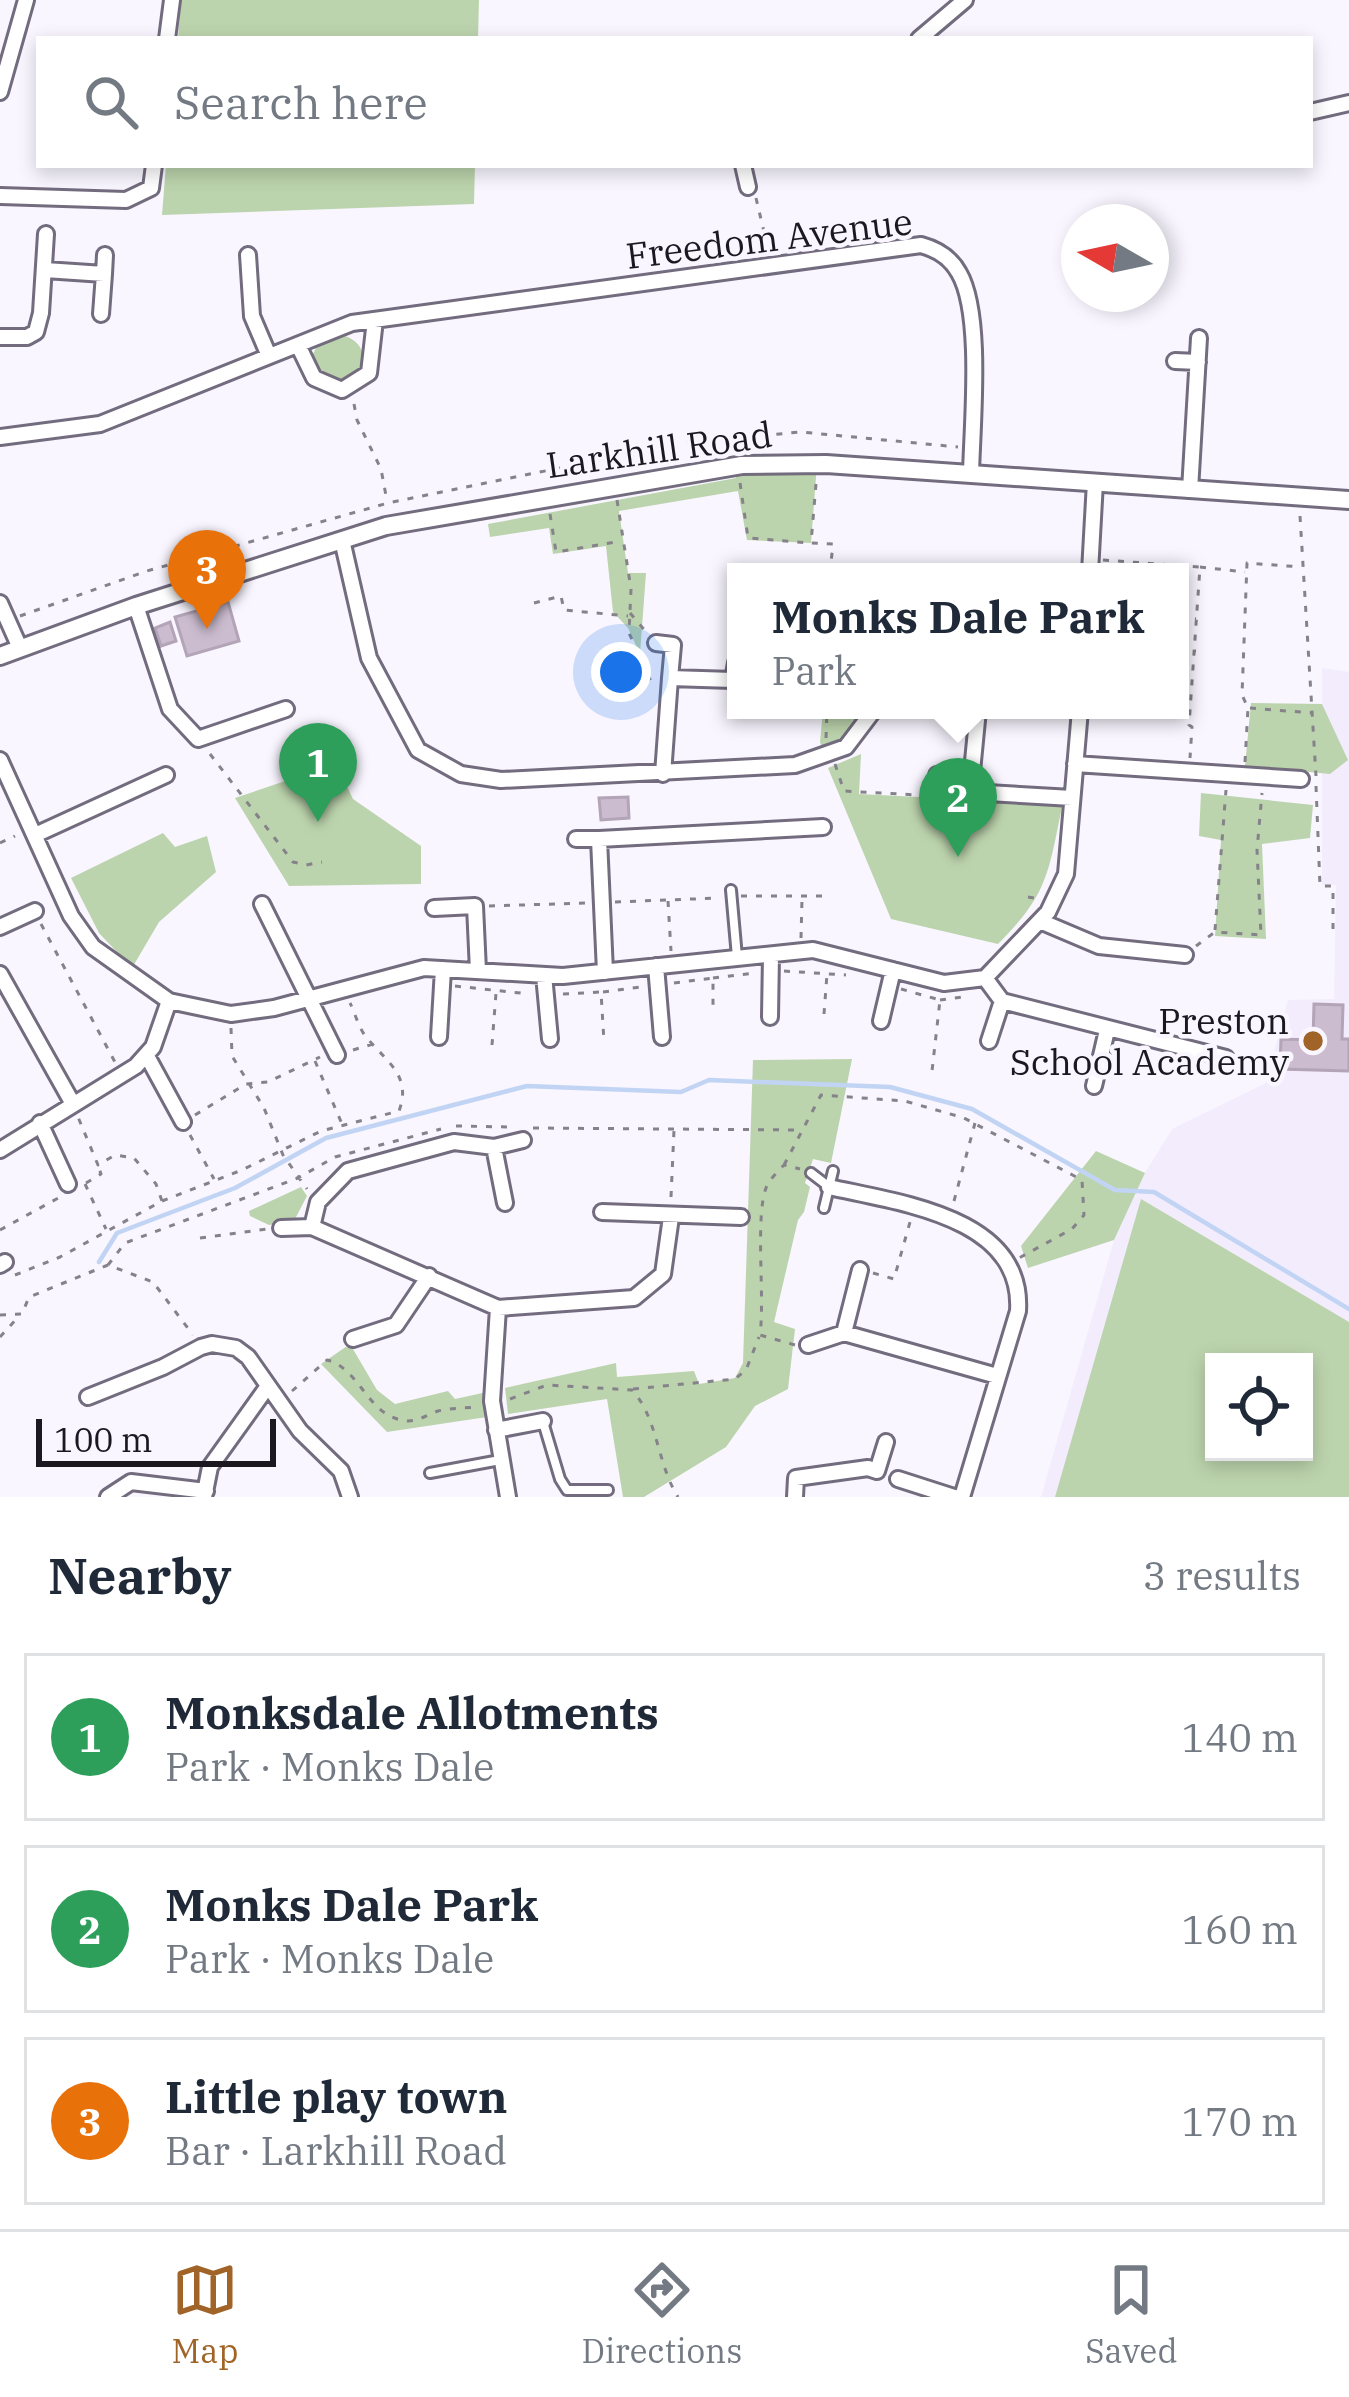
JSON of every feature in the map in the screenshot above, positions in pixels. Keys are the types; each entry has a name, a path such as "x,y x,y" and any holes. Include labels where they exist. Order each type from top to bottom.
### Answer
{"street":[{"path":"0,92 26,0"},
{"path":"167,36 172,0"},
{"path":"923,36 964,0"},
{"path":"1313,111 1349,103"},
{"path":"0,196 126,200 151,188 154,168"},
{"path":"743,168 748,187"},
{"path":"0,337 27,337 36,332 46,234"},
{"name":"Freedom Avenue","path":"0,437 100,424 352,323 921,245 936,249 950,261 966,292 976,367 971,474"},
{"path":"101,314 105,255"},
{"path":"248,255 252,316 269,356"},
{"path":"45,270 104,274"},
{"path":"298,345 314,378 342,389 369,374 375,320"},
{"path":"1190,490 1199,338"},
{"path":"1175,361 1198,362"},
{"name":"Larkhill Road","path":"0,656 136,606 391,525 737,466 818,464 1349,500"},
{"path":"1091,563 1095,482"},
{"path":"342,540 369,658 418,749 461,774 501,780 795,765 846,747 867,719"},
{"path":"0,603 20,648"},
{"path":"136,606 170,710 198,739 286,709"},
{"path":"656,643 674,645 663,774"},
{"path":"670,678 727,680"},
{"path":"970,785 977,719"},
{"path":"0,760 71,916 84,934 122,971 169,1001 231,1014 310,999 424,968 443,977 478,971 544,975 813,950 891,977 944,983 985,978 1040,921 1066,874 1079,719"},
{"path":"1075,764 1301,779"},
{"path":"34,832 166,775"},
{"path":"937,775 970,785 1072,798"},
{"path":"576,839 823,827"},
{"path":"598,838 605,972"},
{"path":"262,904 337,1055"},
{"path":"434,908 475,906 478,971"},
{"path":"0,927 34,910"},
{"path":"1040,921 1100,946 1185,955"},
{"path":"770,1017 771,955"},
{"path":"662,1037 658,986 664,966"},
{"path":"0,974 73,1104"},
{"path":"544,975 550,1039"},
{"path":"439,1037 443,977"},
{"path":"881,1021 891,977"},
{"path":"985,978 1002,1001 1226,1058"},
{"path":"0,1150 136,1066 147,1056 169,1001"},
{"path":"989,1041 1002,1001"},
{"path":"1094,1086 1107,1030"},
{"path":"147,1056 183,1122"},
{"path":"40,1123 68,1188"},
{"path":"312,1227 318,1202 348,1171 454,1142 494,1147 523,1140"},
{"path":"494,1147 505,1203"},
{"path":"795,1497 796,1478 868,1468 958,1497 1018,1311 1020,1288 1010,1263 977,1230 830,1187"},
{"path":"602,1212 741,1217"},
{"path":"281,1228 312,1227 498,1308 634,1298 663,1274 670,1216"},
{"path":"844,1333 860,1270"},
{"path":"353,1339 396,1325 429,1276"},
{"path":"498,1308 492,1401 508,1497"},
{"path":"808,1346 844,1333 997,1376"},
{"path":"88,1397 201,1347 236,1348 248,1357 300,1431 341,1471 350,1497"},
{"path":"108,1497 131,1482 205,1494 210,1467 268,1386"},
{"path":"496,1430 543,1421"},
{"path":"886,1442 887,1475"}],"lane":[{"path":"731,894 737,958"},
{"path":"824,1208 833,1171"},
{"path":"812,1173 830,1187"},
{"path":"543,1421 567,1490 608,1490"},
{"path":"430,1473 501,1459"}],"path":[{"path":"748,187 759,201 772,266"},
{"path":"356,415 381,469 391,525"},
{"path":"811,543 818,464"},
{"path":"737,466 748,538 833,544 831,563"},
{"path":"615,487 629,633 656,695 668,705"},
{"path":"1299,496 1320,886 1333,886 1333,935"},
{"path":"547,499 556,552 623,540"},
{"path":"1215,932 1248,708 1242,695 1247,563 1303,567"},
{"path":"1189,567 1246,572"},
{"path":"1190,772 1200,567"},
{"path":"534,603 561,596 564,610 630,614 656,643"},
{"path":"1189,618 1196,619"},
{"path":"1189,651 1197,651"},
{"path":"1248,708 1312,713"},
{"path":"827,719 828,755 844,791 969,798 970,785"},
{"path":"198,739 293,862 322,862"},
{"path":"1185,955 1215,932 1261,935 1257,850 1264,777"},
{"path":"0,843 34,832"},
{"path":"475,906 731,894 831,896"},
{"path":"801,952 802,896"},
{"path":"664,966 668,900"},
{"path":"34,910 113,1058"},
{"path":"54,950 84,934"},
{"path":"443,977 496,991 548,995 771,972 828,972 824,1014"},
{"path":"891,977 940,1000 972,994"},
{"path":"713,978 713,1005"},
{"path":"2,1263 12,1276 60,1257 162,1201 343,1125 399,1111 404,1087 399,1074 367,1039 344,990"},
{"path":"492,1045 496,991"},
{"path":"601,992 604,1042"},
{"path":"932,1071 940,1000"},
{"path":"231,1014 232,1056 264,1108 293,1171 318,1202"},
{"path":"215,1180 183,1122 246,1084 268,1082 314,1058 374,1043"},
{"path":"314,1058 343,1125"},
{"path":"280,1402 327,1360 340,1364 376,1406 398,1420 413,1421 440,1411 507,1400 547,1385 632,1390 735,1378 746,1370 760,1335 766,1189 821,1095 905,1101 975,1124 1082,1180 1084,1215 1072,1229 1010,1263"},
{"path":"73,1104 101,1174 85,1184 107,1231"},
{"path":"948,1220 975,1124"},
{"path":"562,1130 801,1130"},
{"path":"670,1216 674,1130"},
{"path":"98,1165 116,1155 134,1158 156,1184 162,1201"},
{"path":"784,1165 812,1173"},
{"path":"0,1337 22,1314 29,1298 108,1265 125,1243 298,1178"},
{"path":"0,1229 68,1188"},
{"path":"860,1270 894,1279 914,1208"},
{"path":"200,1238 281,1228"},
{"path":"108,1265 153,1282 201,1347"},
{"path":"0,1315 22,1314"},
{"path":"760,1335 808,1346"},
{"path":"632,1390 645,1403 678,1497"}],"shaded area":[{"name":"Preston School Academy","path":"1322,668 1349,672 1349,1497 1041,1497 1114,1240 1145,1173 1172,1129 1266,1083 1288,1000 1334,999 1336,885 1322,885"}],"green space":[{"path":"181,0 479,0 478,36 178,36"},
{"path":"166,168 475,168 474,204 162,215"},
{"path":"335,334 355,342 364,365 363,373 331,389 309,362 320,340"},
{"path":"817,464 811,543 747,540 738,491 619,511 628,573 646,573 640,654 628,628 613,612 606,546 553,554 549,528 490,537 488,524 736,478 735,466"},
{"path":"1251,703 1322,704 1348,760 1330,774 1245,766"},
{"path":"822,719 863,719 846,744 824,755"},
{"path":"861,754 859,794 1062,807 1044,882 1027,911 998,944 891,919 828,768"},
{"path":"336,764 353,799 421,846 421,884 289,886 235,798"},
{"path":"1201,793 1313,805 1310,838 1262,844 1266,939 1215,936 1221,840 1199,836"},
{"path":"163,833 175,847 207,836 216,872 159,922 132,968 99,933 71,878"},
{"path":"852,1059 831,1163 813,1159 805,1183 810,1187 774,1322 795,1329 788,1389 755,1406 726,1447 644,1497 623,1497 607,1399 508,1414 505,1388 616,1363 617,1377 694,1371 699,1384 735,1378 743,1363 753,1060"},
{"path":"1096,1151 1145,1173 1114,1240 1028,1268 1021,1246"},
{"path":"301,1187 307,1196 294,1221 269,1225 250,1216 249,1211"},
{"path":"1141,1199 1349,1322 1349,1497 1055,1497"},
{"path":"350,1344 377,1390 395,1404 448,1391 455,1399 487,1392 487,1417 387,1432 321,1364"}],"building":[{"path":"228,602 239,641 187,656 175,617"},
{"path":"170,622 176,641 161,646 155,628"},
{"path":"628,797 629,818 601,820 599,798"},
{"path":"1314,1004 1343,1005 1342,1039 1349,1039 1349,1071 1280,1069 1281,1039 1313,1040"}],"waterway":[{"path":"99,1262 117,1233 235,1188 326,1138 527,1086 681,1092 709,1080 890,1087 972,1109 1115,1190 1154,1192 1349,1309"}],"place":[{"name":"Little play town","path":"207,629"},
{"name":"Monksdale Allotments","path":"318,822"},
{"name":"Monks Dale Park","path":"958,857"},
{"name":"Preston School Academy","path":"1313,1041"}]}
